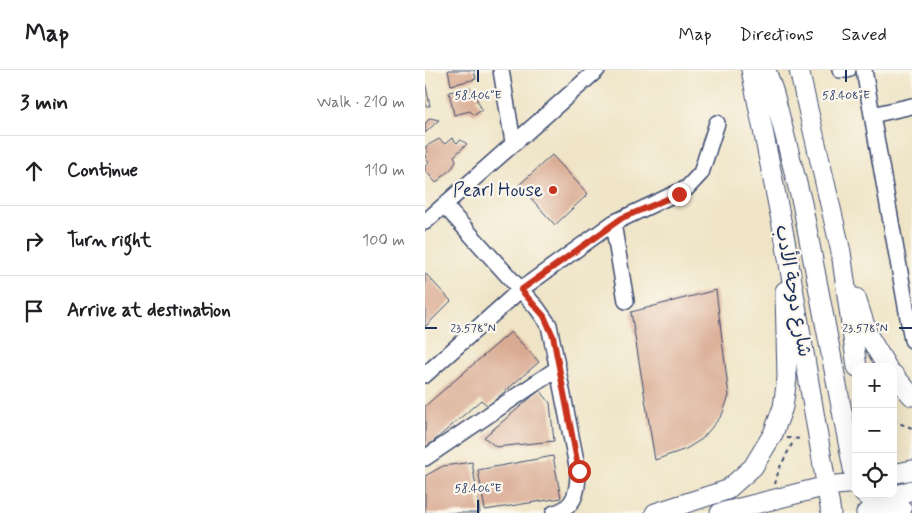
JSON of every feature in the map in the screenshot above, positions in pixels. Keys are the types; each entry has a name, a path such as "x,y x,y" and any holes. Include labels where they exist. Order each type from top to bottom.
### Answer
{"main road":[{"name":"شارع دوحة الأدب","path":"751,70 785,240 832,506"},
{"path":"766,70 774,93 801,203 852,463"},
{"path":"799,70 841,252 868,336 885,363"},
{"path":"655,513 694,503 727,490 753,467 773,434 783,408 787,378 785,240"},
{"path":"841,252 856,363"},
{"path":"897,379 912,396"},
{"path":"897,473 912,470"},
{"path":"720,513 779,499 832,506 852,487"},
{"path":"882,506 912,490"}],"street":[{"path":"501,70 513,142"},
{"path":"425,222 513,142 597,70"},
{"path":"840,70 848,70"},
{"path":"864,70 912,340"},
{"path":"872,115 912,106"},
{"path":"425,375 521,290 613,223 679,194 691,185 701,173 717,123"},
{"path":"444,205 521,290 549,325 579,471 578,489 573,501 563,511 553,513"},
{"path":"613,223 626,301"},
{"path":"425,458 558,368"}],"path":[{"path":"897,422 912,428"},
{"path":"779,499 775,485 779,469 794,440"}],"building":[{"path":"448,70 474,70 476,79 451,85"},
{"path":"425,81 430,106 425,106"},
{"path":"470,88 472,93 480,91 481,97 476,98 482,110 474,115 470,111 454,115 449,92"},
{"path":"430,118 439,120 425,133 425,124"},
{"path":"452,138 457,143 461,140 467,144 454,156 456,160 453,167 436,183 425,170 425,166 429,163 425,157 428,151 425,147 439,139 445,144"},
{"name":"Pearl House","path":"552,155 588,194 555,225 519,185"},
{"path":"425,273 451,301 425,327"},
{"path":"716,290 729,396 722,415 702,439 686,449 655,460 631,312"},
{"path":"511,332 539,362 488,406 481,400 427,447 425,444 425,406"},
{"path":"540,390 550,403 554,441 496,447 484,437"},
{"path":"553,456 561,498 485,510 478,470"},
{"path":"472,462 480,513 425,513 425,476 443,466"}],"place":[{"name":"Pearl House","path":"553,190"}],"route":[{"path":"579,471 553,336 544,316 521,290 613,223 634,212 679,194"}]}
